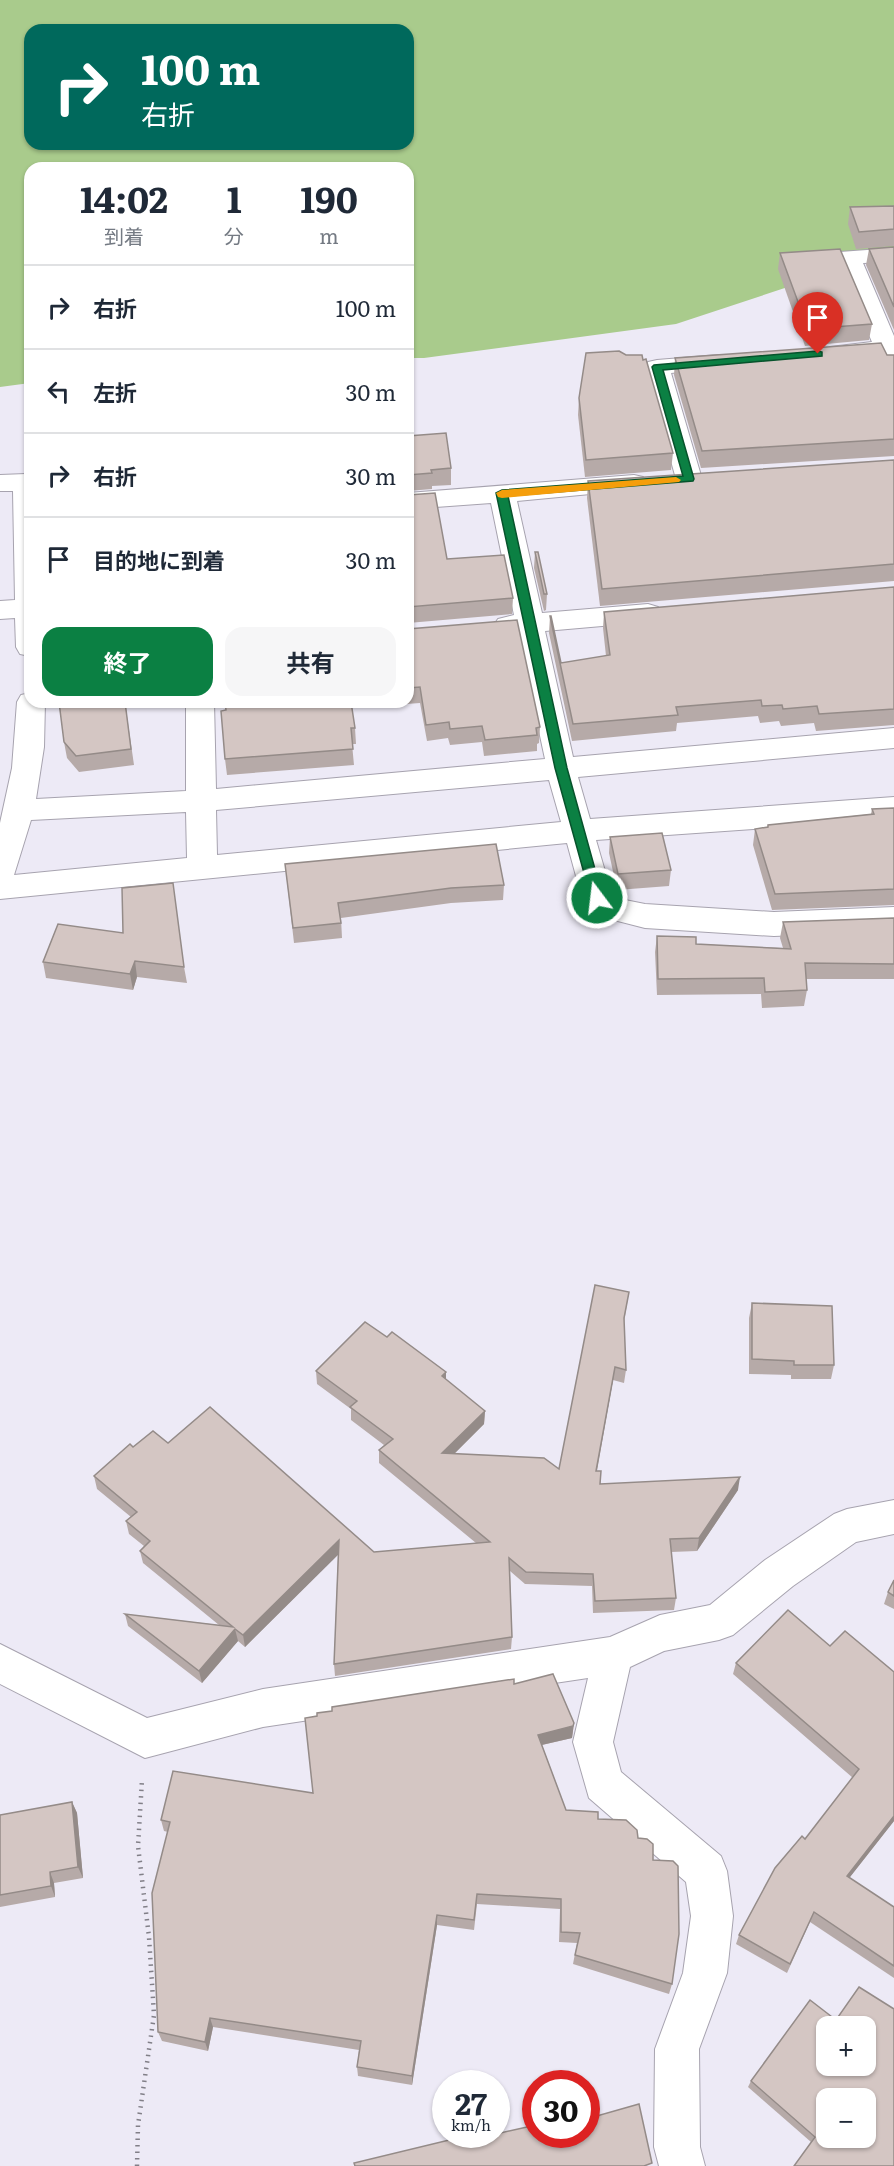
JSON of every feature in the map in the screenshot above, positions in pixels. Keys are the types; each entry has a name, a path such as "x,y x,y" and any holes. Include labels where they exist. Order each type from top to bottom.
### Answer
{"street":[{"path":"818,354 892,353 848,257 894,255"},
{"path":"414,500 680,480 657,367 738,361"},
{"path":"0,483 24,482"},
{"path":"502,493 561,768 597,898 617,910 645,916 774,924 894,919"},
{"path":"0,610 24,608"},
{"path":"485,627 671,611"},
{"path":"0,873 20,810 13,768 32,732 31,708"},
{"path":"200,708 202,868"},
{"path":"20,810 201,801 894,738"},
{"path":"0,888 578,831 894,808"},
{"path":"0,1663 145,1738 262,1708 613,1655 660,1633 719,1622 779,1573 847,1526 894,1517"},
{"path":"613,1655 593,1742 604,1784 706,1871 712,1916 705,1973 676,2049 677,2147 682,2166"}],"path":[{"path":"137,2166 138,2126 154,2015 149,1937 138,1846 145,1738"}],"green space":[{"path":"0,0 894,0 894,252 676,324 414,358 414,162 24,162 24,384 0,387"}],"building":[{"path":"894,206 894,229 859,232 850,207"},
{"path":"894,247 894,307 869,249"},
{"path":"840,249 872,324 808,329 780,253"},
{"path":"881,343 887,355 894,355 894,439 702,451 675,358"},
{"path":"619,351 626,355 642,355 643,360 646,359 673,453 586,460 579,398 586,353"},
{"path":"446,433 451,468 414,474 414,436"},
{"path":"894,460 894,564 602,589 588,481"},
{"path":"435,493 447,559 504,555 513,598 414,606 414,495"},
{"path":"535,552 538,552 547,594 544,594"},
{"path":"894,587 894,709 819,714 817,706 783,709 782,705 762,706 761,700 676,707 678,715 573,724 550,616 561,663 610,655 604,612"},
{"path":"517,620 540,727 536,728 537,735 485,740 482,726 450,729 449,722 426,725 420,687 414,688 414,629"},
{"path":"60,708 126,708 131,749 76,756 64,742"},
{"path":"226,708 352,708 355,728 351,728 353,749 225,759 221,711 226,710"},
{"path":"894,808 894,889 775,894 755,829 768,827 768,825 874,814 872,809"},
{"path":"662,833 671,870 618,874 610,837"},
{"path":"496,844 504,885 451,888 338,903 341,923 293,928 285,864"},
{"path":"173,883 184,967 135,961 130,974 43,962 58,924 123,933 122,888"},
{"path":"894,918 894,964 805,963 807,990 765,992 764,978 658,979 657,936 696,937 696,944 791,949 783,922"},
{"path":"595,1285 629,1292 624,1318 626,1370 615,1367 596,1471 601,1471 600,1484 740,1477 699,1538 670,1539 676,1598 595,1601 593,1574 526,1572 509,1558 512,1637 334,1664 339,1540 243,1635 235,1629 199,1671 125,1614 233,1627 140,1551 150,1541 126,1521 137,1512 94,1476 130,1444 133,1447 153,1431 168,1443 210,1407 374,1552 490,1542 379,1450 393,1439 350,1407 357,1401 316,1371 365,1322 387,1337 392,1332 446,1372 442,1376 485,1411 442,1453 544,1458 559,1469"},
{"path":"752,1303 832,1306 834,1365 794,1365 794,1361 752,1359"},
{"path":"894,1580 894,1596 888,1592"},
{"path":"788,1610 830,1646 845,1631 894,1672 894,1816 847,1876 894,1907 894,1966 814,1912 790,1964 739,1935 775,1868 802,1836 805,1839 859,1769 736,1663"},
{"path":"553,1674 574,1723 573,1726 538,1735 566,1810 598,1812 598,1819 626,1820 637,1830 638,1838 647,1839 653,1844 653,1860 673,1861 678,1866 679,1934 672,1984 575,1955 580,1933 561,1932 561,1899 477,1894 474,1920 437,1915 412,2076 357,2067 361,2041 210,2018 205,2042 158,2032 152,1893 170,1822 161,1820 173,1771 313,1793 305,1718 317,1716 317,1713 332,1711 332,1707 514,1679 514,1684"},
{"path":"72,1802 78,1867 50,1872 51,1886 0,1895 0,1815"},
{"path":"859,1987 894,2009 894,2166 794,2166 815,2137 751,2081 810,2000 831,2016 816,2016 816,2076 876,2076 876,2016 839,2016"},
{"path":"639,2104 652,2163 644,2166 355,2166 354,2163 432,2144 432,2148 510,2148 510,2131 522,2128 522,2148 600,2148 600,2115"}],"slow traffic":[{"path":"502,495 502,493 676,480"}],"route":[{"path":"597,898 561,768 502,493 689,479 657,367 818,354"}]}
